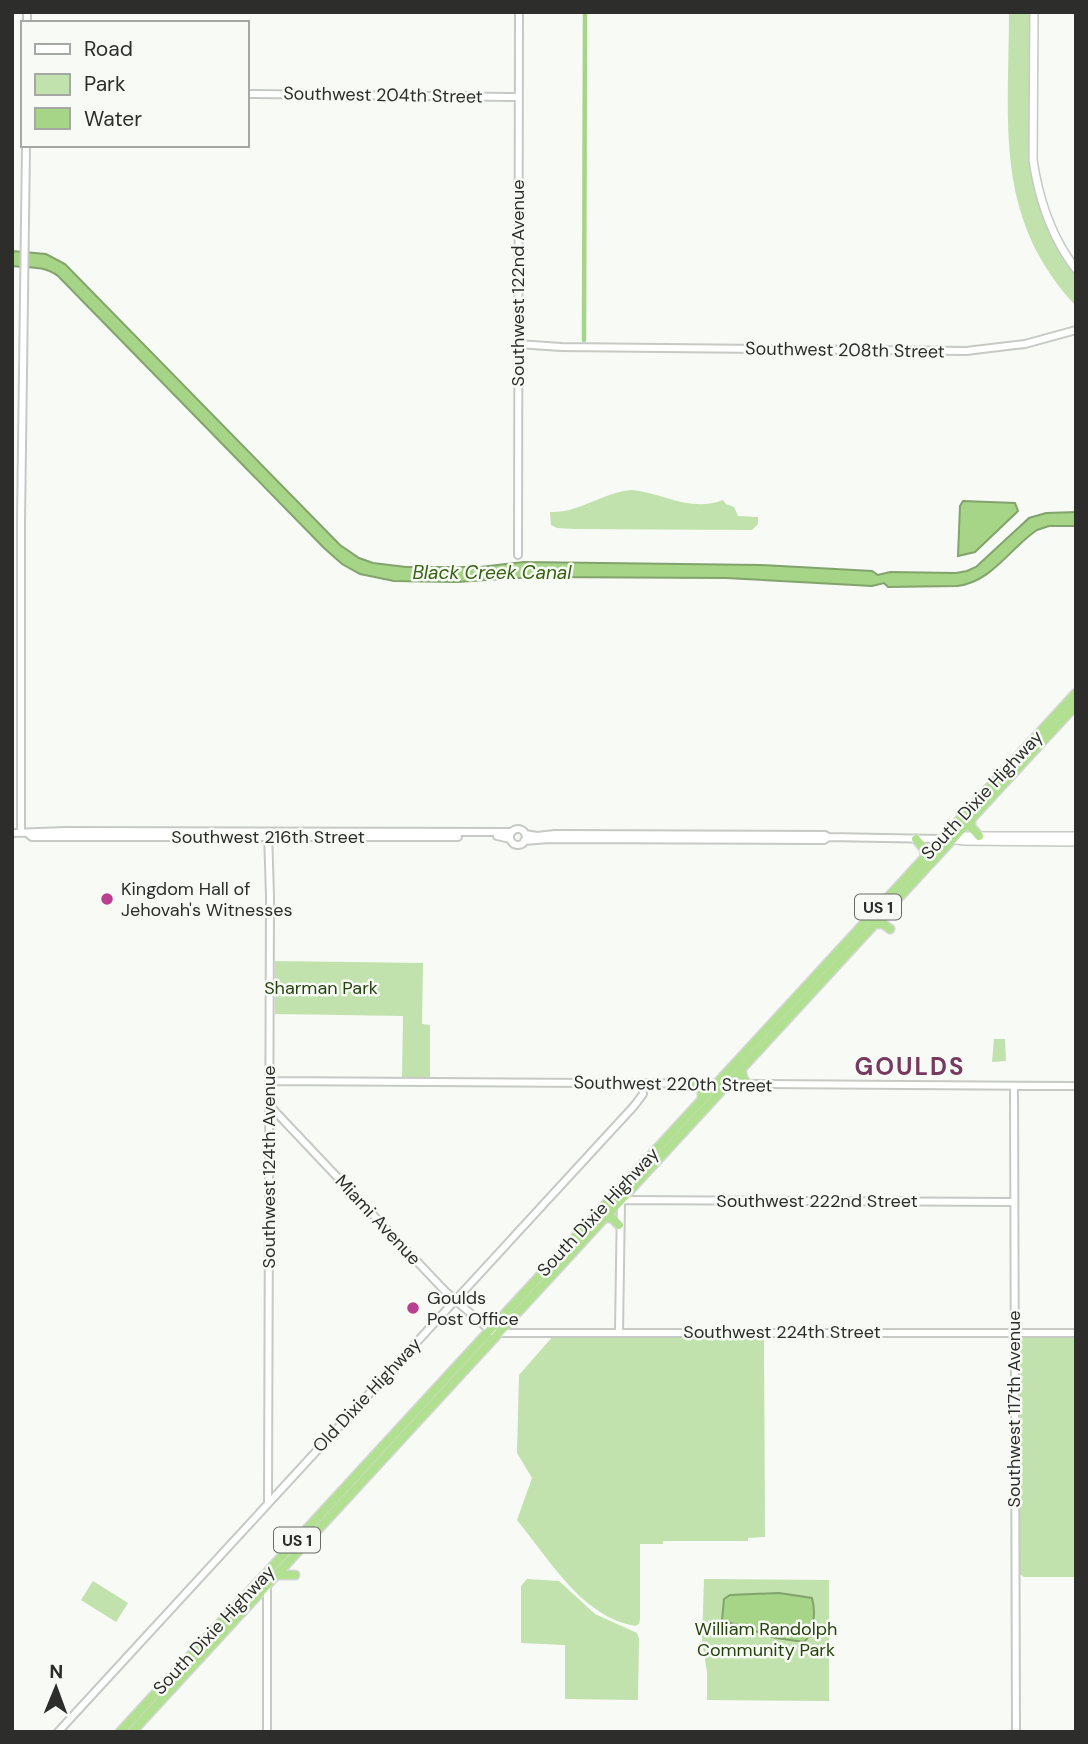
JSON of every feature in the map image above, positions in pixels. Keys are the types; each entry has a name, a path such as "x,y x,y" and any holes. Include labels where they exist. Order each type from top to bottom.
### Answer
{"highway":[{"name":"South Dixie Highway","path":"132,1732 971,820 1062,714 1076,692"},
{"name":"South Dixie Highway","path":"120,1732 1001,774 1062,714 1076,705"},
{"path":"953,839 952,833 999,781 1001,774"},
{"path":"971,820 972,828 979,836"},
{"path":"916,839 925,849 925,856"},
{"path":"901,895 905,885 943,844 941,839"},
{"path":"874,924 883,924 890,929"},
{"path":"816,975 827,976 828,968 858,936 861,926"},
{"path":"728,1084 729,1075 762,1040 765,1030"},
{"path":"741,1069 743,1079 748,1085"},
{"path":"695,1084 702,1091 702,1099"},
{"path":"676,1140 680,1130 715,1092 716,1084"},
{"path":"607,1202 621,1200 622,1191 653,1158 657,1148"},
{"path":"632,1188 637,1200"},
{"path":"605,1218 612,1218 619,1224"},
{"path":"498,1334 497,1329 502,1322 533,1289 538,1278"},
{"path":"509,1322 513,1334"},
{"path":"462,1373 463,1366 488,1339 488,1331"},
{"path":"332,1515 333,1507 366,1471 372,1458"},
{"path":"265,1574 295,1576 289,1572 288,1563"},
{"path":"226,1630 230,1619 258,1589 258,1583"}],"main road":[{"path":"1034,12 1033,160 1036,179 1048,221 1063,252 1076,269"},
{"path":"953,839 960,836 1076,836"},
{"path":"941,839 1076,842"}],"street":[{"name":"Southwest 122nd Avenue","path":"518,555 519,12"},
{"name":"Southwest 204th Street","path":"248,94 519,97"},
{"path":"24,833 21,513 26,147"},
{"name":"Southwest 208th Street","path":"518,344 966,352 1025,344 1076,330"},
{"path":"525,837 519,829 511,835 518,845 525,837 532,836 825,835 828,838 941,839"},
{"path":"343,838 385,836 396,832"},
{"name":"Southwest 216th Street","path":"12,833 24,833 32,837 396,832 511,835"},
{"name":"Southwest 216th Street","path":"269,835 343,838 511,835"},
{"name":"Southwest 124th Avenue","path":"268,1503 269,835"},
{"name":"Southwest 220th Street","path":"270,1081 1076,1086"},
{"name":"Old Dixie Highway","path":"58,1732 634,1106 643,1094 642,1083"},
{"name":"Southwest 117th Avenue","path":"1014,1086 1016,1732"},
{"name":"Miami Avenue","path":"270,1106 454,1300 488,1331"},
{"path":"619,1332 621,1200"},
{"name":"Southwest 222nd Street","path":"621,1200 1013,1202"},
{"name":"Southwest 224th Street","path":"488,1331 498,1334 1076,1332"},
{"path":"267,1586 267,1732"}],"green space":[{"path":"1009,12 1032,12 1034,179 1064,256 1076,273 1076,306 1049,273 1031,239 1018,204 1008,131"},
{"path":"632,490 689,503 723,500 734,507 738,516 758,517 758,524 752,530 574,529 551,525 550,512 571,509 611,494"},
{"name":"Sharman Park","path":"275,961 423,963 422,1024 430,1025 430,1078 402,1078 403,1016 275,1014"},
{"path":"994,1039 1005,1039 1006,1061 992,1062"},
{"path":"554,1335 761,1336 764,1340 765,1537 748,1538 748,1541 663,1541 663,1544 640,1544 640,1619 635,1626 616,1620 583,1599 554,1568 517,1520 532,1478 517,1453 519,1375"},
{"path":"1076,1335 1076,1577 1024,1577 1017,1572 1017,1341 1024,1336"},
{"path":"527,1579 559,1581 595,1614 637,1633 638,1700 565,1699 565,1645 521,1643 521,1586"},
{"name":"William Randolph Community Park","path":"704,1579 829,1580 829,1701 707,1700 707,1672 702,1642"},
{"path":"93,1581 128,1603 116,1622 81,1600"}],"water":[{"name":"Black Creek Canal","path":"12,251 46,254 65,264 340,545 359,558 373,563 406,567 480,567 524,562 760,565 872,571 878,575 890,572 956,573 976,567 1029,518 1046,513 1076,512 1076,526 1049,526 1037,530 991,571 957,586 888,587 884,583 872,586 726,578 534,577 457,582 394,581 360,574 342,564 324,548 58,276 41,269 12,266"},
{"path":"963,501 1015,503 1018,511 975,552 958,556 960,506"},
{"path":"779,1593 812,1598 813,1622 804,1642 776,1638 722,1620 724,1599 730,1595"}],"waterway":[{"path":"584,340 585,12"}],"place":[{"name":"Kingdom Hall of Jehovah's Witnesses","path":"107,899"},
{"name":"Goulds Post Office","path":"413,1308"}],"district":[{"name":"GOULDS","path":"910,1066"}]}
